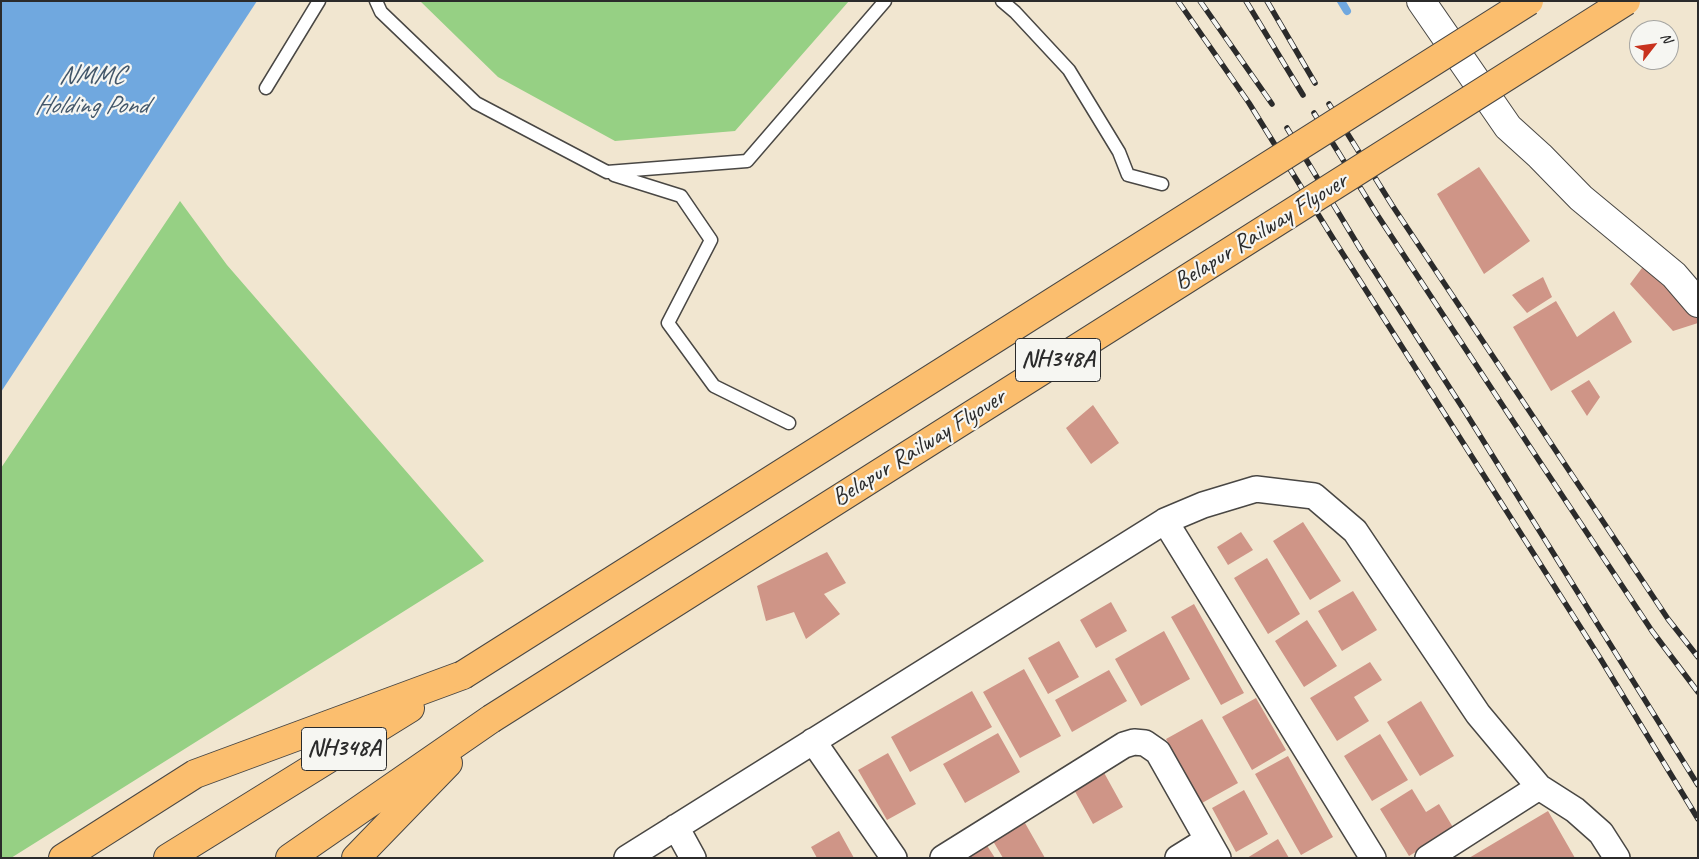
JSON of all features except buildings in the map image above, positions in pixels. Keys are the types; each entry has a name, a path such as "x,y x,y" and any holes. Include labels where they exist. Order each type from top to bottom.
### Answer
{"highway":[{"name":"Belapur Railway Flyover","path":"463,675 1529,1"},
{"name":"Belapur Railway Flyover","path":"491,719 1626,1"},
{"path":"64,858 195,774 463,675"},
{"name":"NH348A","path":"168,858 463,675"},
{"path":"356,858 491,719"},
{"name":"NH348A","path":"290,858 491,719"}],"street":[{"path":"1421,1 1508,127 1540,156 1581,198 1674,275 1698,303"},
{"path":"627,858 1165,521 1203,505 1256,489 1314,496 1355,531 1478,714 1540,787 1575,810 1601,834 1617,858"},
{"path":"1165,521 1373,858"},
{"path":"813,741 894,858"},
{"path":"943,858 1124,744 1134,742 1145,743 1158,752 1212,849 1178,858"},
{"path":"1428,858 1540,787"},
{"path":"676,827 693,858"}],"lane":[{"path":"266,88 319,1"},
{"path":"376,1 381,12 476,103 607,172 680,196 711,240 668,323 714,386 788,423"},
{"path":"607,172 747,162 885,1"},
{"path":"1002,1 1015,12 1069,70 1119,152 1128,175 1162,184"}],"green space":[{"path":"420,1 849,1 735,131 615,141 498,77"},
{"path":"180,201 227,265 484,561 11,858 1,858 1,468"}],"water":[{"name":"NMMC Holding Pond","path":"1,1 257,1 1,392"}],"waterway":[{"path":"1341,1 1347,11"}],"railway":[{"path":"1178,1 1249,103 1600,658 1698,819"},
{"path":"1200,1 1272,104"},
{"path":"1246,1 1303,95"},
{"path":"1267,1 1315,83"},
{"path":"1329,104 1392,205 1668,619 1698,657"},
{"path":"1314,113 1376,213 1652,631 1698,692"},
{"path":"1287,128 1361,250 1464,410 1698,785"}]}
